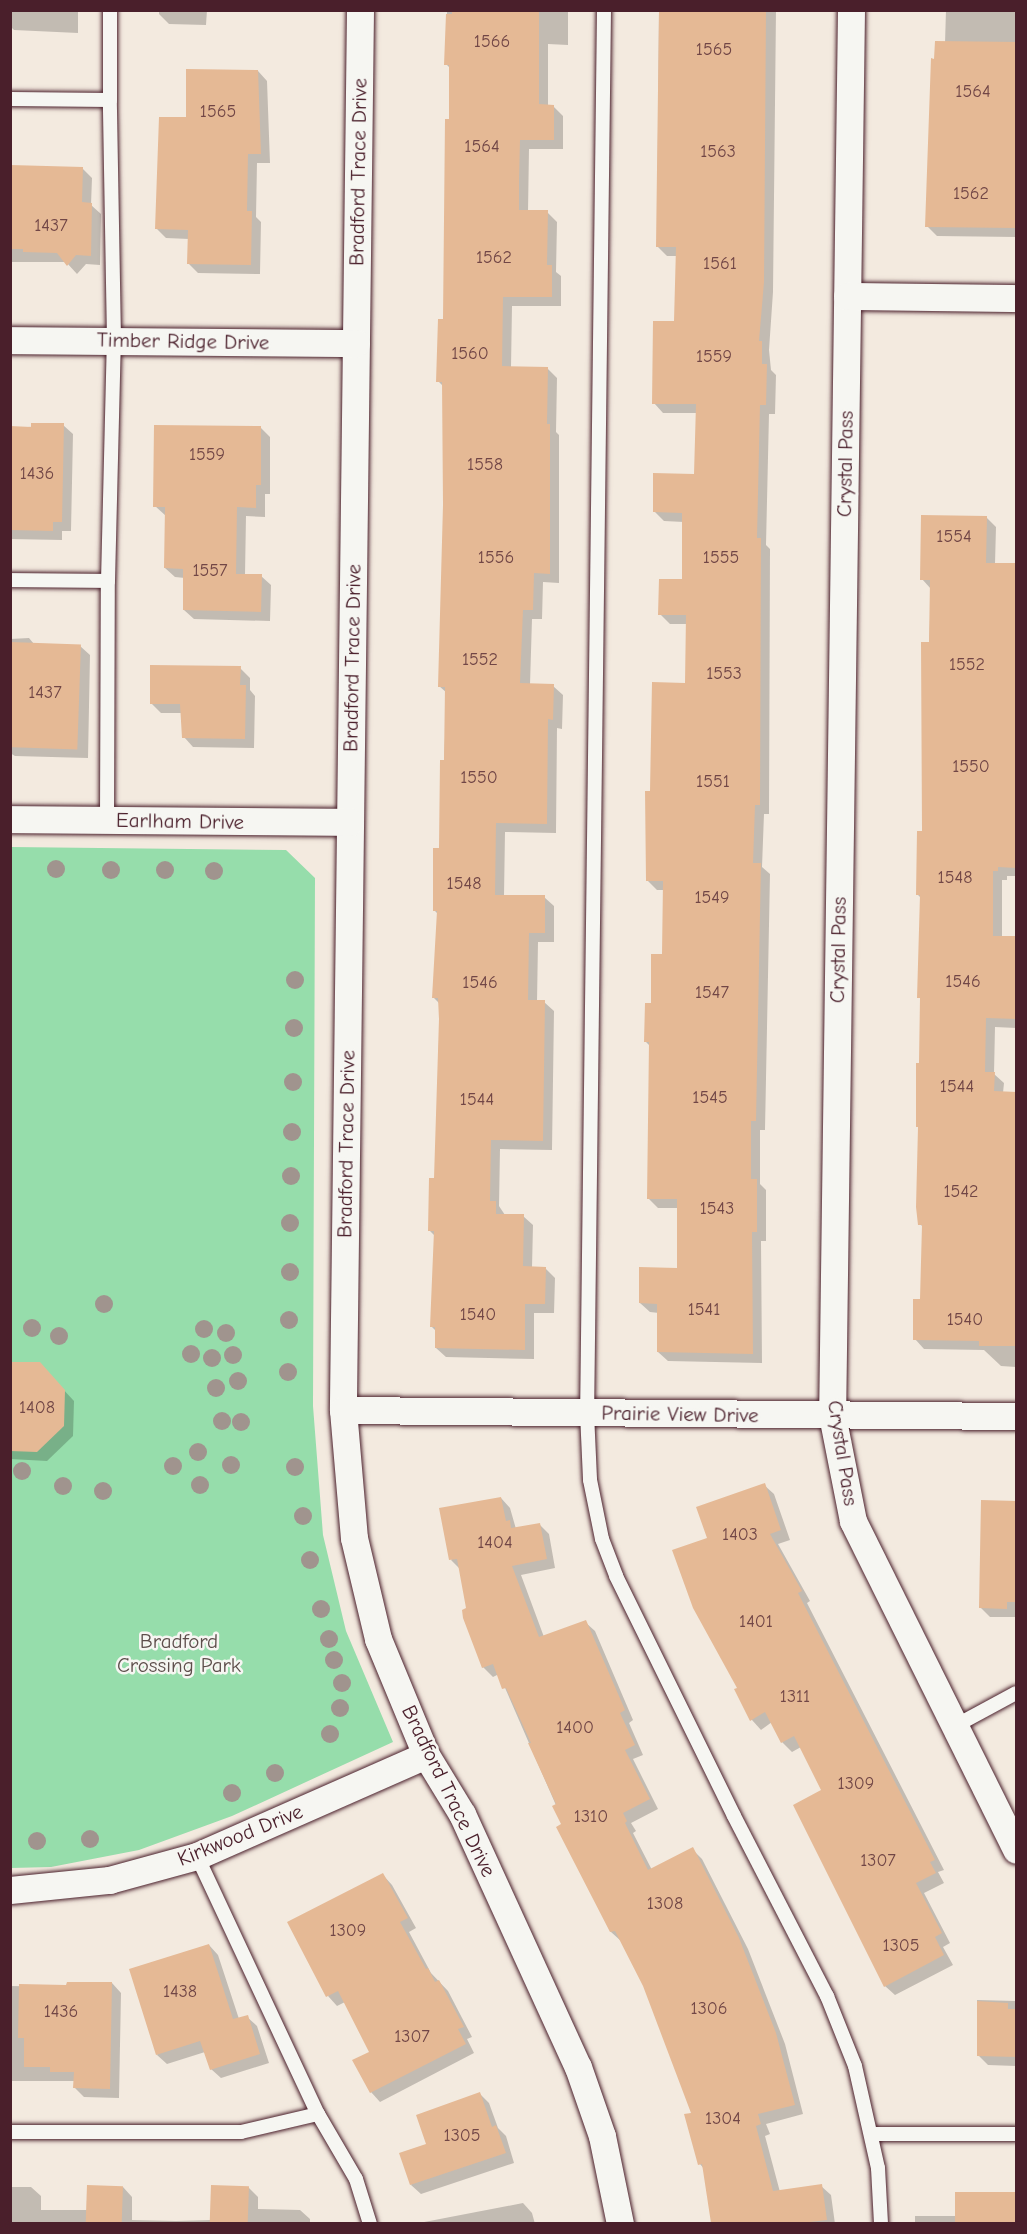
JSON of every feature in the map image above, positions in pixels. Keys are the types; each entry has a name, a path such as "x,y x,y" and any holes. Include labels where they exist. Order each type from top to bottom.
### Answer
{"street":[{"name":"Bradford Trace Drive","path":"360,10 343,1410 354,1538 378,1639 426,1755 462,1814 578,2067 602,2136 620,2223"},
{"name":"Crystal Pass","path":"850,10 832,1415 853,1521 1017,1850"},
{"path":"847,296 1017,298"},
{"name":"Timber Ridge Drive","path":"10,340 356,343"},
{"name":"Earlham Drive","path":"10,819 350,822"},
{"name":"Prairie View Drive","path":"343,1410 1017,1416"},
{"name":"Kirkwood Drive","path":"10,1890 30,1891 109,1881 197,1856 426,1755"}],"lane":[{"path":"107,820 108,581 114,340 110,10"},
{"path":"604,10 587,1413 590,1480 602,1539 616,1576 734,1815 828,1996 855,2066 871,2134 878,2168 881,2223"},
{"path":"10,99 110,100"},
{"path":"10,580 108,581"},
{"path":"955,1726 1017,1693"},
{"path":"197,1856 318,2114 356,2179 370,2223"},
{"path":"10,2132 241,2132 318,2114"},
{"path":"871,2134 1017,2134"}],"green space":[{"name":"Bradford Crossing Park","path":"11,847 286,850 315,878 313,1406 323,1535 346,1631 393,1742 232,1816 139,1850 51,1867 11,1868"}],"building":[{"path":"452,10 539,10 539,104 554,105 554,140 520,140 519,181 519,210 548,210 547,265 552,265 552,297 503,297 502,366 548,367 547,424 550,424 550,574 534,573 533,610 523,610 520,683 554,684 553,720 548,719 547,824 496,823 495,895 545,895 545,933 529,933 528,1000 545,1000 543,1141 491,1140 490,1201 496,1201 496,1214 524,1214 523,1266 546,1267 545,1304 525,1304 525,1350 435,1348 435,1327 430,1327 434,1231 428,1231 429,1178 434,1178 439,1019 438,998 432,998 437,911 433,911 433,848 439,848 440,760 444,760 445,687 438,687 443,505 442,382 436,382 438,319 443,319 445,119 449,119 449,65 444,65 446,14 452,14"},
{"path":"659,10 766,10 764,282 759,341 762,341 762,364 767,364 766,405 760,405 757,538 761,538 760,805 755,805 753,863 761,863 756,1121 751,1121 751,1179 757,1179 757,1232 752,1232 753,1354 657,1352 657,1304 639,1303 639,1267 677,1268 677,1199 647,1199 649,1042 644,1042 645,1003 651,1003 651,954 662,954 663,881 646,881 645,791 650,791 652,682 685,683 686,615 658,615 659,579 682,579 682,513 653,512 653,473 694,474 696,404 652,404 653,321 674,321 676,247 656,247"},
{"path":"935,41 1017,42 1017,228 925,227 931,58 934,59"},
{"path":"186,69 258,70 261,154 248,154 247,211 252,211 251,265 187,264 188,230 155,229 159,117 186,117"},
{"path":"10,165 83,167 82,202 92,203 91,256 76,255 67,266 57,253 23,252 23,249 10,249"},
{"path":"31,423 64,423 62,522 53,522 53,531 10,530 10,426 31,427"},
{"path":"154,425 261,426 261,485 256,485 256,508 237,507 236,574 262,574 261,612 183,610 183,569 164,568 165,507 153,507"},
{"path":"921,515 987,516 986,563 1017,563 1017,868 998,867 998,871 993,871 993,936 1017,936 1017,1019 986,1018 985,1072 995,1072 994,1091 1017,1092 1017,1346 979,1346 979,1341 913,1340 913,1299 920,1299 922,1225 918,1225 916,1207 918,1127 916,1127 916,1063 919,1063 920,998 917,998 920,895 916,895 917,831 922,831 921,642 929,642 930,580 920,580"},
{"path":"10,642 81,644 77,749 10,747"},
{"path":"150,665 241,666 240,685 246,685 245,739 182,738 180,704 150,704"},
{"path":"10,1362 40,1362 65,1390 64,1426 37,1452 10,1451"},
{"path":"765,1483 781,1530 770,1534 802,1591 798,1593 935,1860 930,1862 936,1873 916,1883 942,1933 935,1937 944,1955 884,1987 793,1805 821,1790 794,1736 781,1743 765,1712 750,1721 734,1689 737,1688 693,1608 672,1550 707,1538 696,1507"},
{"path":"501,1497 506,1521 510,1520 511,1528 540,1523 547,1559 512,1566 539,1637 586,1620 625,1710 620,1713 635,1745 625,1750 650,1799 623,1813 627,1821 625,1823 648,1870 693,1847 739,1938 776,2033 795,2105 758,2114 761,2124 756,2126 773,2191 822,2184 827,2220 801,2223 711,2223 702,2164 698,2165 684,2114 691,2113 643,1986 615,1931 610,1932 556,1827 561,1824 552,1806 556,1804 528,1743 531,1743 506,1688 502,1689 493,1664 482,1668 463,1618 462,1610 466,1608 457,1559 449,1560 439,1508"},
{"path":"981,1500 1017,1501 1017,1602 1007,1602 1007,1609 979,1608"},
{"path":"383,1873 408,1918 400,1922 426,1969 428,1968 435,1982 439,1980 464,2027 458,2029 466,2044 370,2093 352,2060 369,2052 338,1991 326,1997 287,1922"},
{"path":"209,1944 233,2019 248,2015 260,2054 210,2070 200,2041 156,2055 129,1969"},
{"path":"67,1982 112,1982 110,2089 73,2088 74,2072 50,2072 50,2067 24,2067 24,2038 18,2038 19,1984 66,1985"},
{"path":"977,2001 1008,2003 1008,2009 1017,2009 1017,2057 977,2056"},
{"path":"480,2092 492,2127 496,2125 506,2153 410,2185 399,2153 426,2144 416,2115"},
{"path":"87,2185 123,2186 122,2224 86,2223"},
{"path":"211,2185 249,2186 248,2224 210,2223"},
{"path":"955,2192 1016,2192 1016,2223 955,2223"}]}
